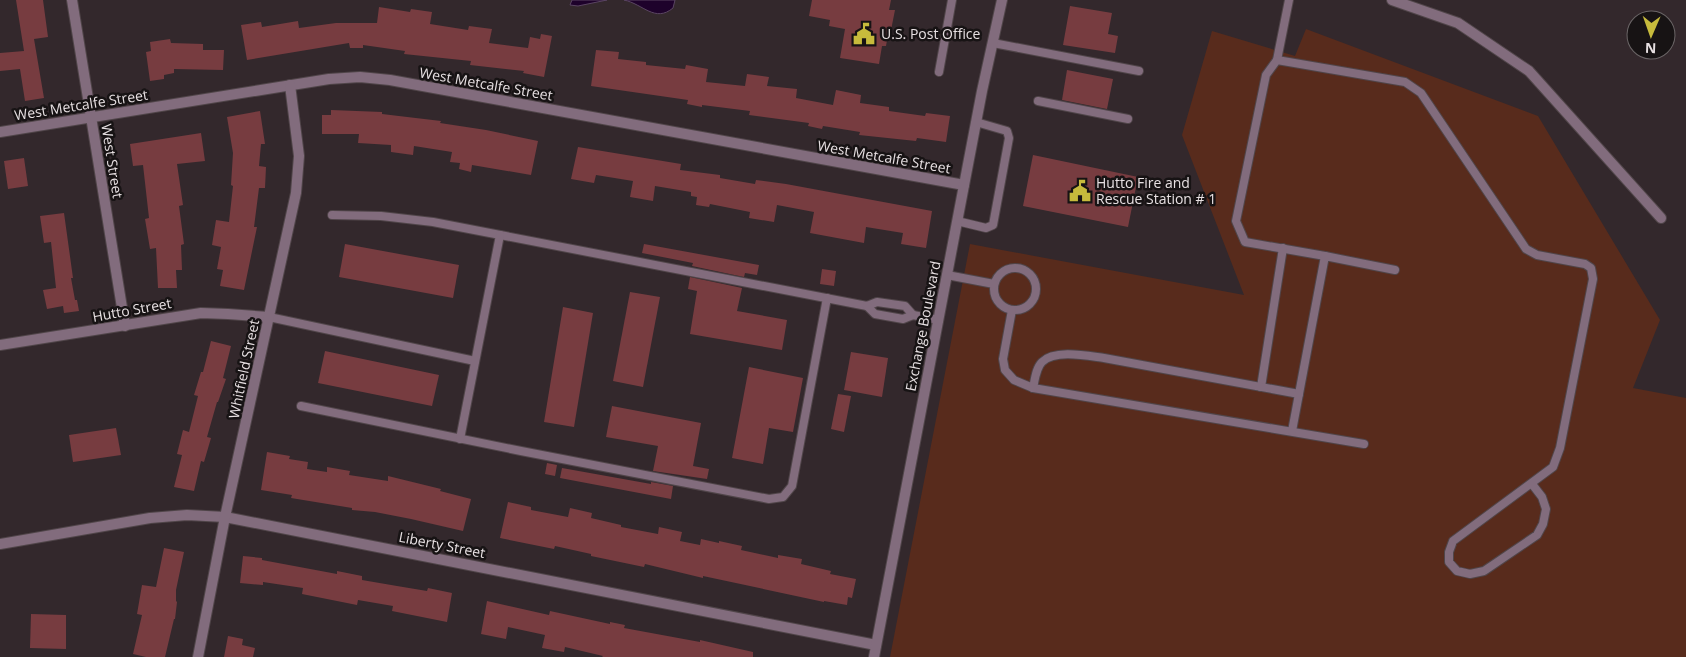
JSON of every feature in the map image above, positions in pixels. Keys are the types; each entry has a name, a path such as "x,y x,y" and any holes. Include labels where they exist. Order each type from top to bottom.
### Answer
{"street":[{"name":"West Street","path":"72,0 125,326"},
{"name":"Exchange Boulevard","path":"874,657 976,122 1002,0"},
{"path":"1392,0 1458,22 1529,71 1661,218"},
{"name":"West Metcalfe Street","path":"0,132 290,85 360,78 390,80 964,185"},
{"name":"Whitfield Street","path":"198,657 225,516 296,193 299,156 290,85"},
{"name":"Hutto Street","path":"0,345 201,313 270,318"},
{"name":"Liberty Street","path":"0,544 150,518 187,515 225,516 876,645"}],"lane":[{"path":"939,72 952,0"},
{"path":"1289,0 1277,60 1266,75 1236,220 1245,242 1396,270"},
{"path":"993,43 1139,71"},
{"path":"1277,60 1405,82 1421,92 1526,249 1537,255 1585,264 1591,268 1593,279 1560,448 1553,467 1453,540 1449,552 1449,562 1457,571 1470,574 1484,571 1536,535 1543,524 1546,509 1542,497 1532,484"},
{"path":"1038,101 1128,118"},
{"path":"957,222 986,228 993,224 995,215 1009,138 1007,131 976,122"},
{"path":"332,215 381,216 433,222 867,306 877,302 906,306 913,315"},
{"path":"460,439 500,235"},
{"path":"1261,387 1283,248"},
{"path":"1292,431 1325,256"},
{"path":"1014,268 1022,269 1032,277 1036,290 1031,303 1026,308 1012,310 1005,308 995,298 994,284 1001,272 1014,268"},
{"path":"947,276 994,284"},
{"path":"301,406 769,499 783,497 792,486 827,298"},
{"path":"867,306 875,314 884,316 903,319 913,315 938,320"},
{"path":"1012,310 1004,359 1005,370 1014,380 1033,388 1364,444"},
{"path":"270,318 475,360"},
{"path":"1033,388 1038,369 1043,361 1054,355 1073,355 1104,358 1299,394"}],"shaded area":[{"path":"572,0 607,0 578,6 570,5"},
{"path":"624,0 675,0 673,8 660,14"},
{"path":"1306,29 1538,116 1660,320 1633,388 1686,398 1686,657 890,657 970,244 1244,295 1182,135 1212,31 1295,56"}],"building":[{"path":"16,0 43,0 48,37 34,39 44,98 25,101 20,69 0,71 0,53 24,51"},
{"name":"U.S. Post Office","path":"812,0 891,0 889,10 895,10 886,46 882,46 879,64 840,58 845,29 829,26 830,20 809,16"},
{"path":"1070,6 1112,13 1108,34 1118,36 1115,53 1063,45"},
{"path":"379,7 410,12 411,9 432,12 430,24 468,30 469,26 492,29 489,43 528,48 530,37 540,39 541,34 552,36 544,77 523,73 524,71 470,65 471,61 404,54 405,51 363,45 363,48 350,48 349,43 247,60 241,25 261,22 262,27 298,21 299,28 336,23 377,23"},
{"path":"170,39 171,43 203,44 203,50 224,50 223,70 174,69 174,73 164,75 164,79 150,81 146,52 151,51 150,42"},
{"path":"596,50 619,52 618,59 646,62 646,65 685,69 686,65 708,69 706,82 745,86 747,74 769,77 767,86 797,89 796,98 833,105 836,90 861,95 860,103 889,107 889,111 925,116 926,113 950,116 946,142 917,138 916,141 859,135 860,132 823,126 822,129 808,126 809,123 749,115 750,111 702,105 702,107 687,104 688,100 591,86"},
{"path":"1067,70 1113,79 1107,109 1062,100"},
{"path":"331,110 382,112 382,114 441,121 440,123 538,141 531,175 472,165 471,172 459,169 460,163 450,162 452,152 414,146 413,155 391,152 391,145 358,143 359,134 322,134 322,115 331,115"},
{"path":"260,111 265,144 261,144 259,166 266,167 265,188 259,188 254,227 257,227 244,290 220,286 223,270 217,269 221,247 212,245 216,220 229,222 233,186 231,185 233,153 227,117"},
{"path":"201,133 205,161 177,164 183,205 179,206 184,244 181,245 182,270 176,270 177,288 158,288 156,248 150,249 145,219 149,218 143,165 133,166 130,144"},
{"path":"578,147 681,164 680,170 720,175 720,178 755,184 756,180 786,184 932,211 926,248 901,244 903,233 866,227 864,243 810,233 814,212 777,205 774,222 749,218 750,212 710,204 709,207 696,205 697,197 691,196 691,192 655,186 653,201 630,197 633,181 596,175 594,183 571,179"},
{"name":"Hutto Fire and Rescue Station # 1","path":"1033,155 1138,177 1128,227 1023,206"},
{"path":"24,158 28,186 8,189 4,161"},
{"path":"64,213 73,278 71,278 79,311 64,313 63,306 47,309 43,290 56,288 51,242 44,243 40,216"},
{"path":"345,244 459,265 453,298 339,277"},
{"path":"644,244 759,265 757,275 745,273 744,277 692,266 693,263 642,253"},
{"path":"822,269 836,271 834,286 820,284"},
{"path":"690,277 742,288 737,311 787,320 782,350 690,334 697,291 688,289"},
{"path":"630,292 660,297 643,387 613,381"},
{"path":"563,307 593,313 574,427 544,422"},
{"path":"211,341 231,346 223,378 226,379 207,437 211,438 204,462 201,461 194,491 174,487 182,455 177,454 183,430 189,432 198,396 194,395 201,372 203,372"},
{"path":"325,351 439,375 432,406 318,383"},
{"path":"851,352 888,358 882,397 844,390"},
{"path":"749,367 803,378 793,432 769,428 763,464 732,458"},
{"path":"838,394 851,396 844,432 831,429"},
{"path":"612,406 701,423 693,466 709,469 707,479 653,471 658,446 606,437"},
{"path":"116,428 121,455 73,462 69,435"},
{"path":"267,452 290,456 289,459 308,462 307,469 327,472 327,467 350,471 349,475 388,481 388,476 441,489 440,491 471,499 463,531 375,512 352,510 352,508 291,498 292,495 261,490"},
{"path":"547,463 557,465 555,476 545,474"},
{"path":"562,468 651,484 651,482 673,486 671,499 560,478"},
{"path":"508,502 531,507 531,510 568,517 570,508 592,513 591,518 621,525 621,527 658,534 659,527 682,532 680,541 700,545 701,539 719,543 719,541 742,546 741,550 778,558 778,555 802,559 801,564 831,571 830,574 856,579 852,598 848,597 847,605 824,602 703,576 703,578 645,564 644,567 591,556 591,554 555,546 554,549 500,538"},
{"path":"164,548 184,552 176,590 175,619 165,657 146,657 133,654 142,615 137,614 142,585 156,587"},
{"path":"243,556 262,558 262,560 337,574 337,571 362,576 362,580 427,591 428,588 452,593 447,622 392,611 393,606 358,600 357,605 302,594 303,588 263,582 263,585 240,583"},
{"path":"487,601 549,615 550,611 610,624 610,622 625,625 624,628 700,642 700,640 753,652 753,657 602,657 565,647 564,652 542,648 545,635 508,627 506,639 481,634"},
{"path":"31,614 66,615 66,649 30,648"},
{"path":"228,636 243,639 242,645 255,648 253,657 224,657"}],"place":[{"name":"U.S. Post Office","path":"864,34"},
{"name":"Hutto Fire and Rescue Station # 1","path":"1080,191"}]}
